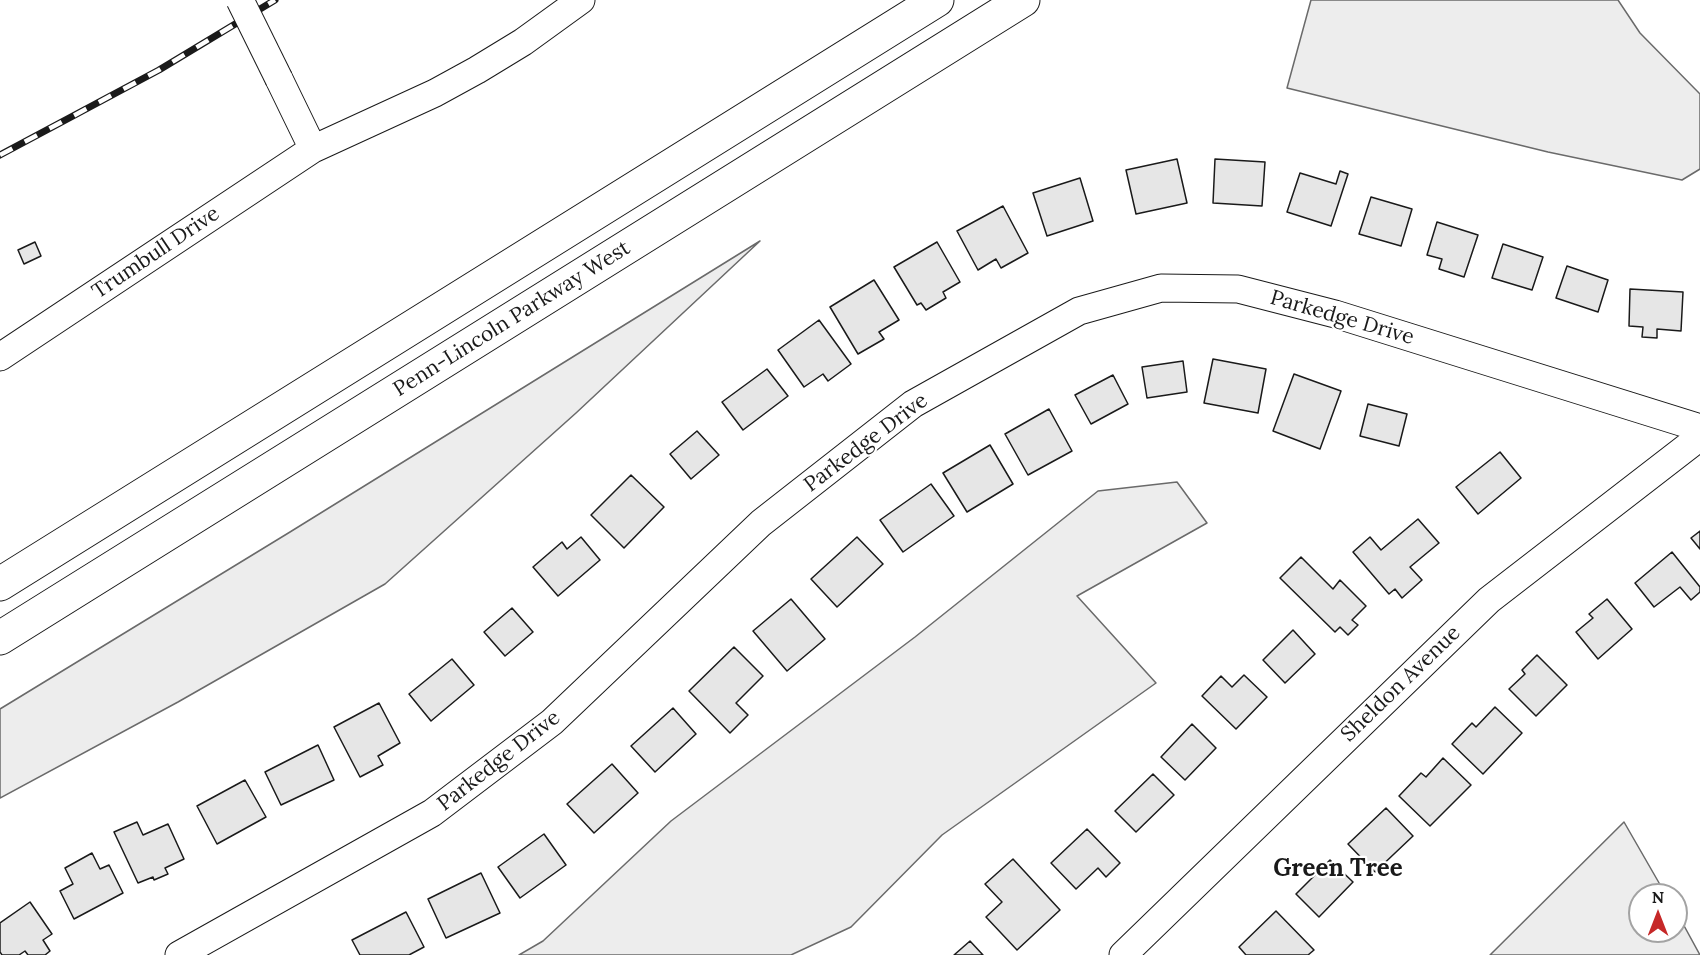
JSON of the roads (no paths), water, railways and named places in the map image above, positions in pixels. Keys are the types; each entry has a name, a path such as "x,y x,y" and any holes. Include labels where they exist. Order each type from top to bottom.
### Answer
{"highway":[{"path":"0,584 937,0"},
{"name":"Penn-Lincoln Parkway West","path":"0,638 1023,0"}],"street":[{"path":"240,0 313,149"},
{"name":"Trumbull Drive","path":"0,357 313,149 435,93 477,70 523,42 581,0"},
{"name":"Parkedge Drive","path":"179,955 432,813 552,722 761,523 913,404 1079,311 1161,288 1238,289 1335,314 1700,428"},
{"name":"Sheldon Avenue","path":"1122,955 1489,600 1700,437"}],"railway":[{"path":"0,155 159,70 275,0"}],"district":[{"name":"Green Tree","path":"1338,869"}]}
